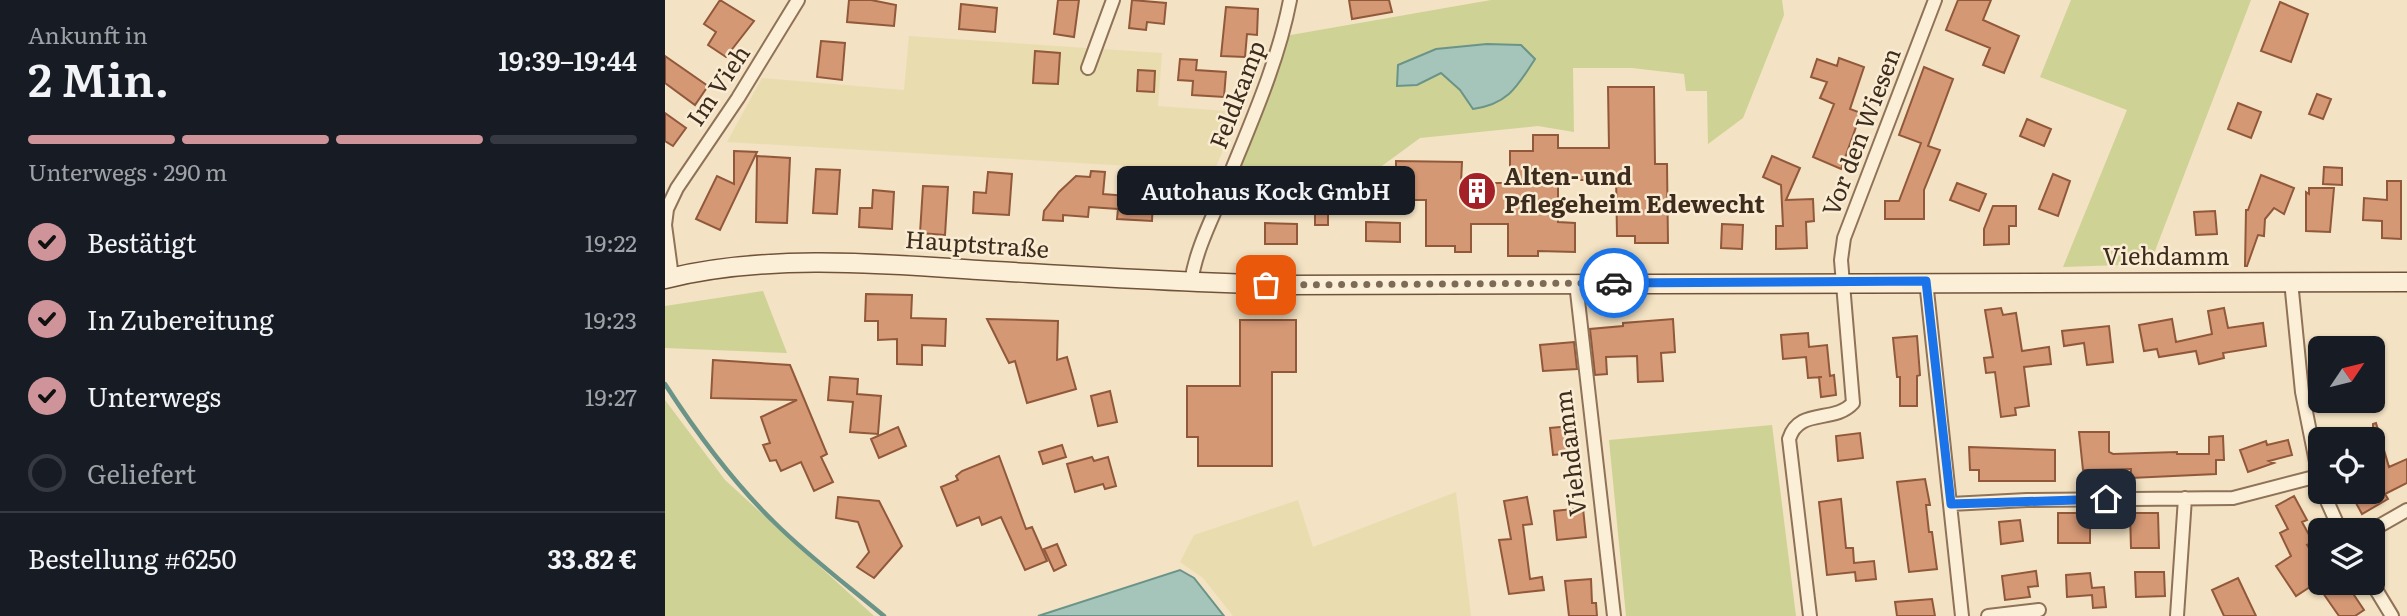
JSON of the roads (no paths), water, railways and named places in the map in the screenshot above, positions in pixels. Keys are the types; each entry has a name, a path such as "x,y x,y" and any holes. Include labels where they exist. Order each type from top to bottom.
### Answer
{"main road":[{"name":"Hauptstraße","path":"668,278 762,266 837,263 1191,283 1287,285"},
{"name":"Viehdamm","path":"1287,285 1926,281 2407,282"}],"street":[{"name":"Im Vieh","path":"668,278 667,209 677,188 738,99 799,0"},
{"path":"1088,68 1113,0"},
{"name":"Feldkamp","path":"1191,283 1198,255 1284,32 1290,0"},
{"name":"Vor den Wiesen","path":"1809,616 1789,439 1798,422 1809,417 1846,411 1853,403 1841,260 1844,238 1935,0"},
{"path":"1926,281 1962,616"},
{"path":"2291,281 2302,392 2309,427"},
{"name":"Viehdamm","path":"1576,284 1614,616"},
{"path":"1951,504 2027,500 2233,498 2308,482"},
{"path":"2177,616 2185,498"},
{"path":"2385,522 2407,510"},
{"path":"2379,595 2392,616"},
{"path":"1987,616 2039,610"}],"water":[{"path":"1487,44 1521,45 1535,59 1517,86 1495,103 1473,109 1460,90 1441,73 1417,85 1397,86 1398,65 1436,49"},
{"path":"1180,570 1194,578 1224,616 1038,616"}],"waterway":[{"path":"665,384 716,456 759,507 800,547 884,616"}],"place":[{"name":"Alten- und Pflegeheim Edewecht","path":"1477,191"},
{"name":"Autohaus Kock GmbH","path":"1266,285"}]}
